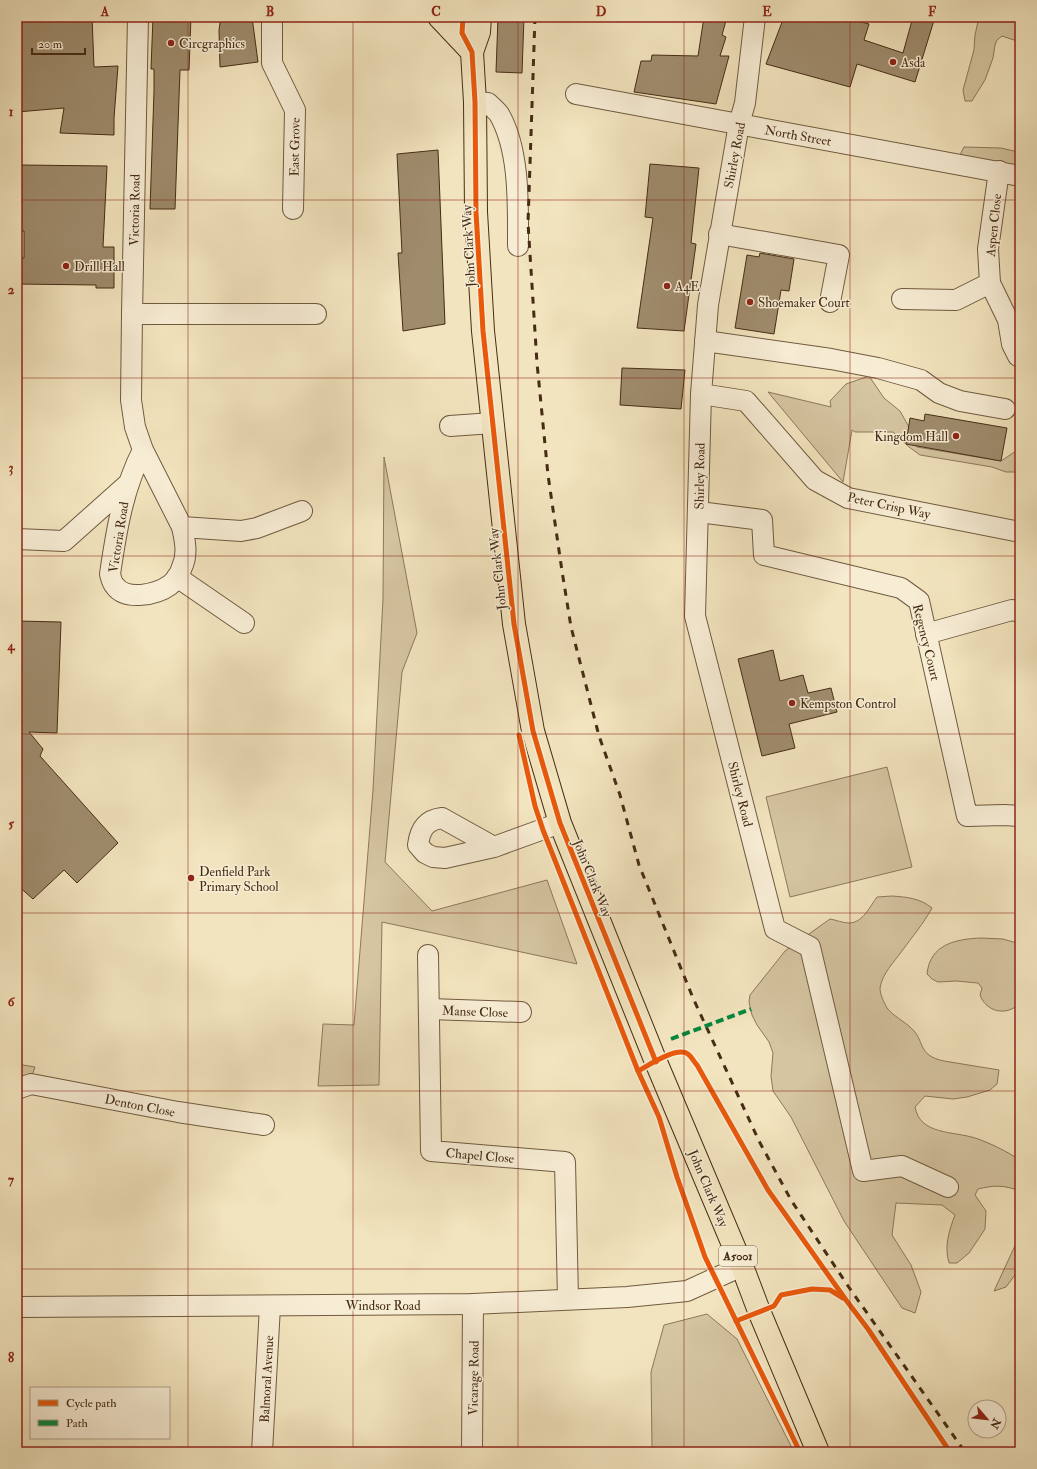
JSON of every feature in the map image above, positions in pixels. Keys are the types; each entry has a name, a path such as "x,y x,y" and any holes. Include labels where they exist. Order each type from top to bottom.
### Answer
{"main road":[{"path":"439,17 472,52"},
{"name":"A5001","path":"463,17 462,33 472,52"},
{"name":"A5001","path":"472,52 479,32 480,17"},
{"name":"John Clark Way","path":"472,52 476,212 483,331 514,624 533,731 560,823 659,1069 818,1452"}],"street":[{"name":"Victoria Road","path":"138,17 131,400 135,427 142,450 182,527 185,539 185,558 177,577 169,585 158,591 130,595 119,590 114,585 110,574 128,484 142,450"},
{"name":"East Grove","path":"272,17 272,63 295,110 293,209"},
{"name":"Shirley Road","path":"755,17 745,103 739,124 708,305 701,394 695,616 775,929 810,947 863,1171 902,1166 948,1187"},
{"name":"North Street","path":"576,94 1020,176"},
{"path":"474,102 488,103 498,113 514,152 518,215 518,246"},
{"name":"Aspen Close","path":"990,283 988,249 999,172"},
{"path":"719,234 839,254 830,302"},
{"path":"902,298 956,300 990,283 1008,320 1012,344 1020,357"},
{"path":"132,314 316,314"},
{"path":"705,341 831,358 878,368 921,380 939,394 960,401 1006,409"},
{"name":"Peter Crisp Way","path":"701,394 746,401 815,480 848,498 1020,532"},
{"path":"450,426 493,424"},
{"path":"17,539 64,541 128,484"},
{"path":"182,527 241,531 257,528 302,511"},
{"name":"Regency Court","path":"698,512 762,520 764,556 901,588 919,601 967,816 1020,816"},
{"path":"177,577 244,623"},
{"path":"926,634 1012,610 1020,612"},
{"path":"494,848 442,818 433,819 419,833 418,845 425,853 433,857 445,858 494,848 560,823"},
{"name":"Chapel Close","path":"428,955 431,1151 565,1162 568,1299"},
{"name":"Manse Close","path":"429,1009 521,1012"},
{"name":"Denton Close","path":"17,1089 31,1084 178,1112 264,1125"},
{"name":"Windsor Road","path":"17,1307 473,1304 627,1296 687,1291 742,1266"},
{"name":"Vicarage Road","path":"472,1452 473,1304"},
{"name":"Balmoral Avenue","path":"262,1452 270,1306"}],"shaded area":[{"path":"979,17 1020,17 1020,42 1002,36 997,40 993,58 985,80 972,101 965,101 963,90 974,50 975,35"},
{"path":"964,147 1001,148 1018,152 1020,154 1020,176 958,159"},
{"path":"869,376 884,398 900,411 909,427 911,440 917,447 1001,461 1016,451 1020,443 1020,472 1006,472 992,467 920,455 893,432 855,432 852,430 843,482 768,392 831,407 830,401 846,384"},
{"path":"384,457 417,633 402,672 385,862 432,911 547,880 577,964 382,922 379,1085 318,1086 323,1024 354,1025 373,790 383,599"},
{"path":"887,767 912,867 790,897 766,797"},
{"path":"892,896 918,900 932,908 922,925 883,978 880,991 887,1008 892,1014 908,1025 916,1033 925,1051 929,1055 944,1061 999,1070 997,1084 990,1090 967,1097 953,1099 925,1096 915,1107 918,1116 923,1123 930,1127 980,1140 1020,1160 1020,1191 999,1186 978,1189 975,1195 986,1211 985,1229 969,1253 957,1263 949,1263 947,1251 949,1233 955,1215 942,1205 896,1203 892,1235 911,1265 921,1292 915,1313 902,1308 844,1221 791,1117 773,1091 771,1076 773,1053 769,1042 752,1015 749,1002 750,995 785,951 830,919 847,923 854,922 866,913 877,897"},
{"path":"981,938 1003,939 1020,944 1020,1003 1009,1010 997,1011 987,1005 980,995 982,988 978,983 956,981 938,982 927,974 929,964 933,956 946,945 962,940"},
{"path":"17,1064 35,1067 31,1079 17,1083"},
{"path":"1020,1235 1020,1268 1006,1287 994,1291"},
{"path":"707,1314 737,1339 794,1452 657,1452 652,1447 651,1372 664,1325"}],"building":[{"path":"17,17 92,17 94,67 118,66 114,135 60,133 64,108 17,112"},
{"path":"153,17 191,17 189,70 180,70 175,209 150,209 154,91 154,69 151,69"},
{"path":"221,17 252,17 258,62 220,67 219,30"},
{"path":"498,17 524,17 522,73 496,72"},
{"path":"704,17 727,17 722,35 726,37 720,56 729,56 716,104 634,92 641,61 651,61 652,55 698,56"},
{"path":"784,17 841,17 869,24 864,40 903,53 913,17 935,17 915,82 857,64 850,87 766,64"},
{"path":"438,150 445,324 403,331 398,253 402,253 397,154"},
{"path":"650,164 699,168 691,243 696,244 684,331 637,328 653,218 645,217"},
{"path":"21,165 107,166 103,247 114,247 114,288 96,288 96,285 17,284 17,258 24,258 24,231 18,231"},
{"name":"Shoemaker Court","path":"760,253 794,259 789,291 781,290 774,334 735,328 747,255 759,257"},
{"path":"622,368 685,370 681,409 620,405"},
{"name":"Kingdom Hall","path":"925,414 1007,428 1001,461 906,444 910,418 924,421"},
{"path":"17,621 61,622 57,733 29,732 43,749 40,756 118,843 77,883 64,870 33,899 17,885"},
{"name":"Kempston Control","path":"773,650 780,681 803,675 808,693 831,688 837,712 789,724 795,748 762,756 738,659"}],"railway":[{"path":"535,17 528,223 537,363 548,475 571,627 599,736 620,795 639,865 693,998 759,1141 791,1200 848,1286 965,1452"}],"marked path":[{"path":"671,1039 751,1009"}],"cycle path":[{"path":"463,17 462,33 472,52 475,102 476,212 483,331 514,624 533,731 560,823 656,1062"},
{"path":"519,735 535,806 543,830 638,1071 659,1117 677,1177 705,1257 800,1452"},
{"path":"638,1071 670,1054 677,1052 683,1052 691,1057 768,1190 868,1329 950,1452"},
{"path":"736,1321 774,1306 781,1295 812,1289 830,1290 843,1298"}],"place":[{"name":"Circgraphics","path":"171,43"},
{"name":"Asda","path":"893,62"},
{"name":"Drill Hall","path":"66,266"},
{"name":"A4E","path":"667,286"},
{"name":"Shoemaker Court","path":"750,302"},
{"name":"Kingdom Hall","path":"956,436"},
{"name":"Kempston Control","path":"792,703"},
{"name":"Denfield Park Primary School","path":"191,878"}]}
